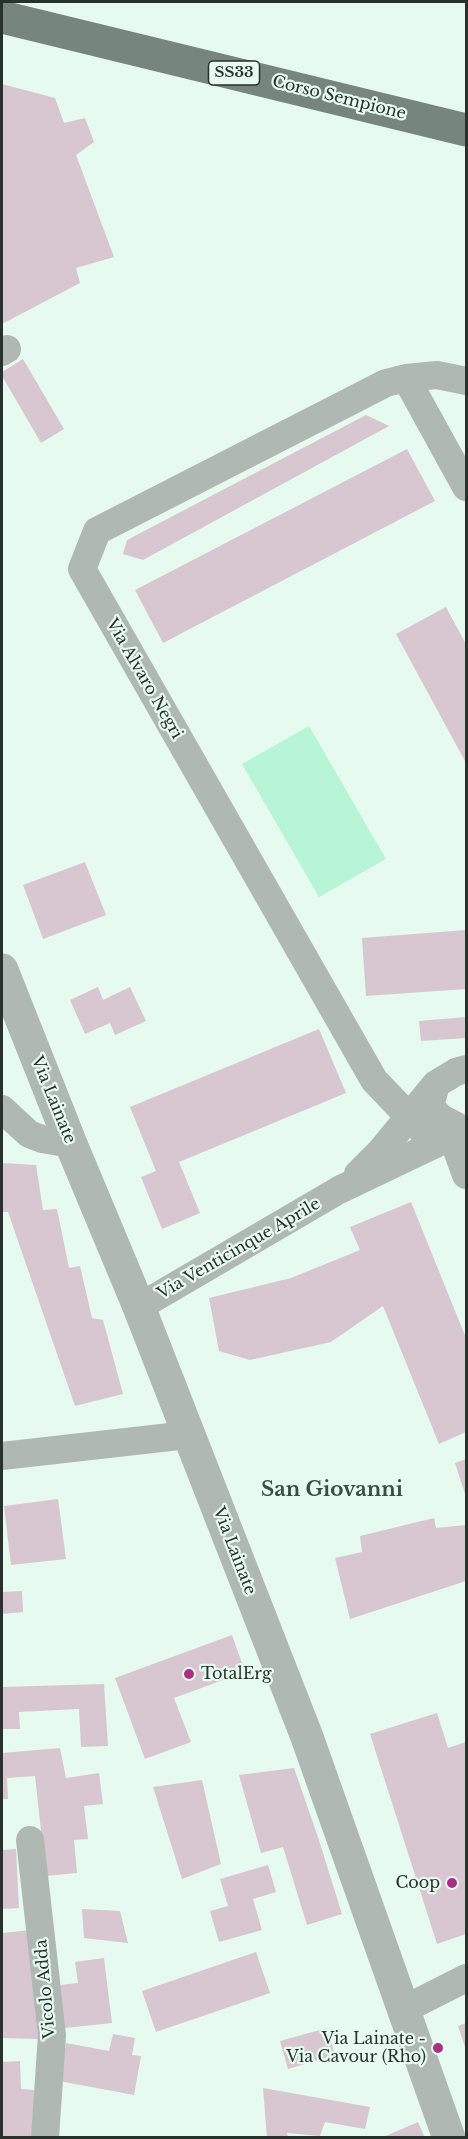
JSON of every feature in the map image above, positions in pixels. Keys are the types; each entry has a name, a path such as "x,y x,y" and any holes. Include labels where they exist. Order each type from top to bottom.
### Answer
{"main road":[{"name":"Corso Sempione","path":"2,17 466,130"}],"street":[{"name":"Via Alvaro Negri","path":"410,1116 374,1080 82,569 96,531 386,383 406,378 437,375 466,381"},
{"path":"406,378 466,487"},
{"name":"Via Lainate","path":"2,970 139,1308 307,1737 449,2138"},
{"name":"Via Venticinque Aprile","path":"339,1190 361,1172 436,1084 466,1069"},
{"path":"436,1084 430,1107 455,1136 466,1175"},
{"path":"2,1109 29,1134 42,1139 71,1144"},
{"path":"410,1116 455,1136"},
{"name":"Via Venticinque Aprile","path":"139,1308 339,1190 455,1136"},
{"path":"2,1456 188,1435"},
{"name":"Vicolo Adda","path":"30,1840 52,2035 45,2138"},
{"path":"403,2010 466,1978"}],"green space":[{"path":"309,726 386,859 319,897 242,764"}],"building":[{"path":"2,84 55,98 64,123 85,118 94,142 76,155 114,257 76,268 80,283 2,324"},
{"path":"23,359 64,429 41,443 2,376 2,372"},
{"path":"366,415 389,426 143,560 123,554 127,540"},
{"path":"407,449 435,501 163,643 135,590"},
{"path":"446,607 466,644 466,763 396,634"},
{"path":"85,862 106,915 43,939 23,885"},
{"path":"466,930 466,989 366,996 362,938"},
{"path":"98,987 103,1000 130,987 146,1021 115,1035 110,1023 85,1034 70,1000"},
{"path":"466,1017 466,1038 421,1041 419,1021"},
{"path":"319,1029 346,1093 179,1162 200,1213 162,1229 141,1177 156,1171 130,1107"},
{"path":"2,1163 36,1165 43,1210 57,1209 69,1268 80,1266 92,1318 103,1320 123,1394 75,1406 8,1212 2,1212"},
{"path":"411,1202 466,1338 466,1432 439,1444 383,1306 331,1342 250,1360 219,1351 209,1298 291,1278 360,1250 350,1227"},
{"path":"466,1459 466,1497 455,1463"},
{"path":"58,1499 66,1559 11,1565 4,1506"},
{"path":"434,1518 436,1528 466,1525 466,1581 350,1619 335,1558 362,1552 360,1536"},
{"path":"22,1591 23,1612 2,1614 2,1592"},
{"path":"232,1635 245,1672 174,1698 191,1742 145,1759 115,1678"},
{"path":"104,1684 108,1746 81,1747 79,1709 19,1712 20,1729 2,1729 2,1687"},
{"path":"437,1713 448,1748 466,1742 466,1934 437,1944 370,1734"},
{"path":"60,1748 66,1778 99,1773 103,1804 84,1806 88,1839 74,1840 77,1873 46,1876 35,1776 7,1778 8,1799 2,1799 2,1753"},
{"path":"294,1768 342,1914 307,1925 283,1847 261,1853 239,1775"},
{"path":"202,1780 221,1864 182,1879 153,1787"},
{"path":"16,1849 19,1908 2,1909 2,1850"},
{"path":"268,1865 276,1892 253,1899 262,1930 219,1942 210,1911 228,1906 220,1879"},
{"path":"82,1909 120,1911 128,1943 84,1938"},
{"path":"31,1930 39,2039 2,2038 2,1933"},
{"path":"256,1952 270,1993 156,2032 142,1991"},
{"path":"104,1958 112,2023 65,2028 60,1985 78,1983 75,1962"},
{"path":"466,2023 466,2050 458,2026"},
{"path":"327,2028 335,2055 288,2069 280,2041"},
{"path":"113,2034 135,2038 132,2055 141,2056 134,2095 59,2081 66,2043 109,2051"},
{"path":"20,2061 21,2089 34,2090 37,2138 2,2138 2,2062"},
{"path":"263,2088 370,2107 365,2129 325,2122 320,2136 287,2133 288,2138 267,2138"},
{"path":"418,2122 425,2138 381,2138"}],"place":[{"name":"TotalErg","path":"189,1674"},
{"name":"Coop","path":"452,1883"},
{"name":"Via Lainate - Via Cavour (Rho)","path":"438,2048"}],"district":[{"name":"San Giovanni","path":"332,1490"}]}
